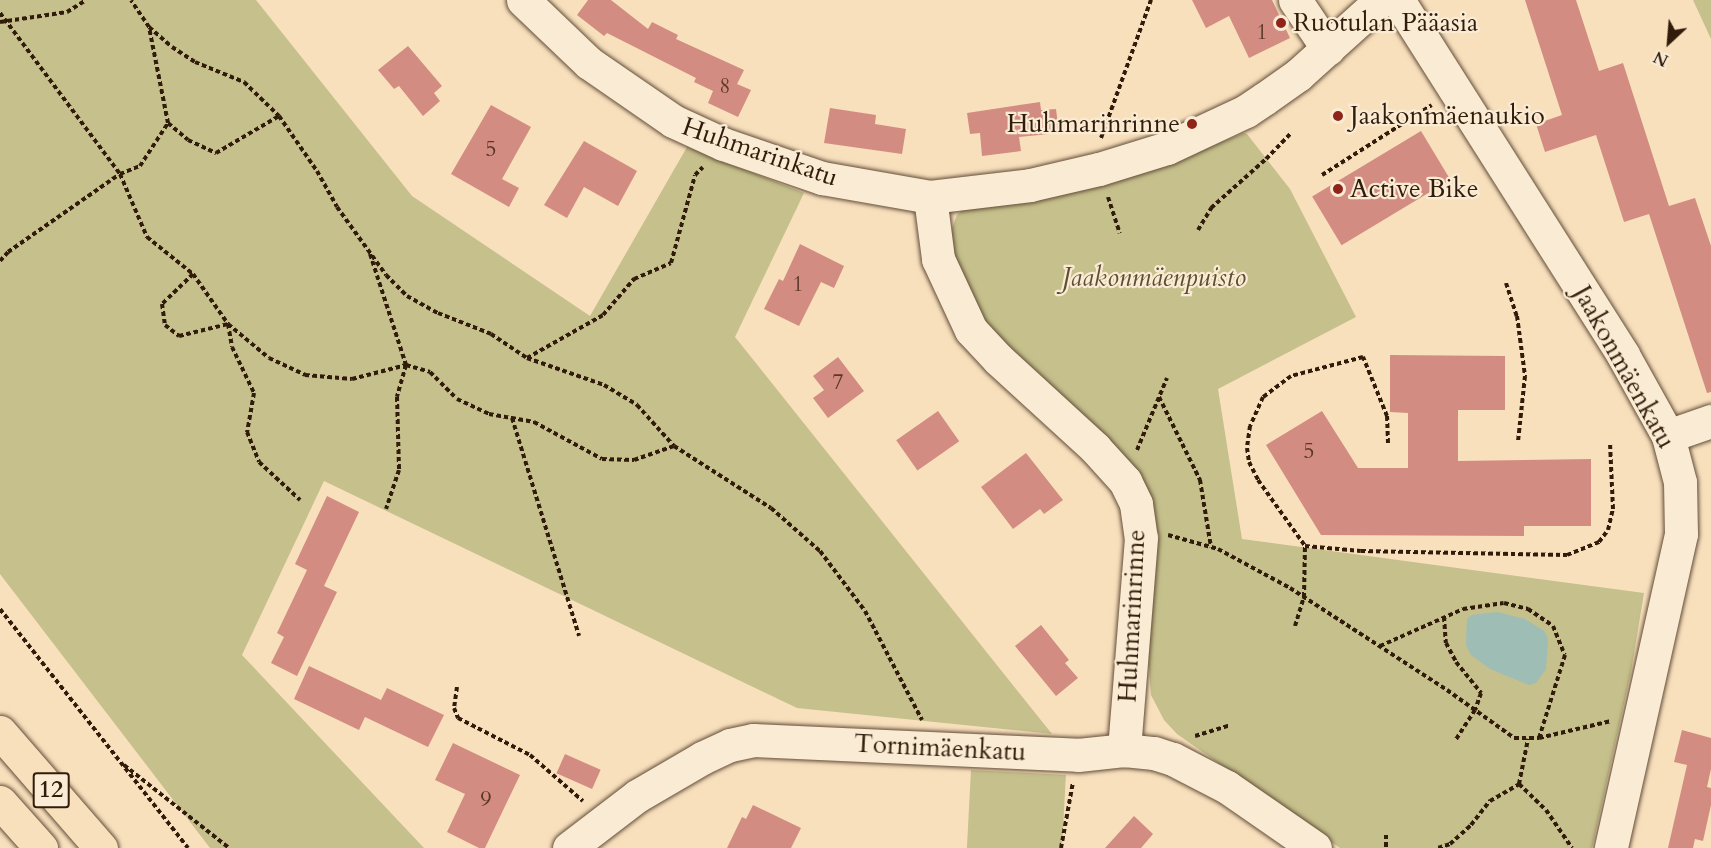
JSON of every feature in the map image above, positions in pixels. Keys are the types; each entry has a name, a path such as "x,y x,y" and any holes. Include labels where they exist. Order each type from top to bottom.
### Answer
{"highway":[{"name":"12","path":"0,732 101,848"},
{"name":"12","path":"0,802 40,848"}],"street":[{"name":"Huhmarinkatu","path":"523,0 589,63 673,121 723,144 822,178 930,197 1030,185 1099,169 1167,148 1246,111 1298,75 1381,0"},
{"path":"1295,0 1328,49"},
{"name":"Jaakonmäenkatu","path":"1398,0 1623,355 1668,436 1680,482 1681,534 1611,848"},
{"name":"Huhmarinrinne","path":"930,197 938,259 971,330 1023,383 1095,448 1125,481 1136,504 1141,538 1124,750"},
{"path":"1668,436 1711,421"},
{"name":"Tornimäenkatu","path":"569,848 637,796 702,758 730,745 753,740 1078,755 1124,750 1154,753 1173,759 1227,787 1315,848"}],"path":[{"path":"0,22 67,12 86,0"},
{"path":"131,0 149,27 172,47 195,62 244,82 279,116 337,207 386,275 407,296 438,313 490,334 527,358 604,385 637,405 674,446 771,508 820,550 865,611 914,701 934,748"},
{"path":"1120,233 1099,169 1101,138 1151,0"},
{"path":"0,13 120,174 147,237 193,274 228,324 269,358 305,375 352,379 406,366 430,372 457,399 489,414 534,422 602,459 634,460 674,446"},
{"path":"149,27 168,123 188,140 216,153 279,116"},
{"path":"1322,175 1443,99"},
{"path":"0,261 8,252 120,174 140,166 168,123"},
{"path":"1198,230 1211,208 1266,159 1291,133"},
{"path":"527,358 603,315 634,279 671,263 695,175 723,144"},
{"path":"368,249 406,366 397,397 399,470 386,509"},
{"path":"193,274 162,304 165,325 179,336 228,324"},
{"path":"1506,283 1517,316 1525,376 1518,442"},
{"path":"228,324 232,347 254,393 247,432 259,462 300,500"},
{"path":"1295,626 1304,597 1305,546 1249,462 1247,448 1250,426 1263,397 1291,376 1363,357 1386,416 1388,443"},
{"path":"1125,481 1167,378"},
{"path":"1159,397 1200,480 1212,546"},
{"path":"512,418 579,636"},
{"path":"1305,546 1361,551 1556,554 1583,550 1599,542 1608,530 1613,509 1610,443"},
{"path":"1141,538 1172,535 1212,546 1304,597 1514,738 1539,738 1619,719 1640,723"},
{"path":"1379,646 1463,609 1504,603 1528,609 1553,626 1565,656 1539,738"},
{"path":"0,609 188,848"},
{"path":"1444,617 1446,643 1456,662 1482,693 1475,710 1456,739"},
{"path":"457,687 454,708 458,718 530,755 569,786 602,821"},
{"path":"1438,848 1450,844 1471,825 1490,801 1519,783 1528,739"},
{"path":"1061,848 1078,755"},
{"path":"118,761 230,848"},
{"path":"1519,783 1546,810 1572,848"},
{"path":"1386,835 1386,848"}],"green space":[{"path":"0,0 256,0 412,196 590,316 687,147 804,193 735,337 1052,734 797,708 324,481 242,655 424,848 210,848 0,574"},
{"path":"1693,0 1711,0 1711,39"},
{"name":"Jaakonmäenpuisto","path":"1244,133 1290,189 1356,317 1218,389 1242,539 1644,593 1631,672 1592,848 1340,848 1177,734 1164,720 1151,695 1147,644 1155,544 1006,346 985,323 953,261 951,231 957,215 963,209 1199,151"},
{"path":"971,770 1066,775 1062,848 967,848"}],"water":[{"path":"1497,612 1525,619 1544,631 1548,638 1546,669 1536,683 1529,685 1490,669 1471,655 1466,645 1467,619 1472,615"}],"building":[{"path":"588,0 611,0 648,29 652,22 678,35 676,39 744,70 737,84 751,90 738,117 708,103 713,91 694,82 696,78 607,33 604,36 577,15"},
{"path":"1192,0 1272,0 1290,38 1249,58 1229,16 1206,28"},
{"path":"1525,0 1576,0 1599,71 1623,63 1669,206 1695,198 1711,246 1711,392 1707,393 1649,214 1624,222 1596,135 1545,152 1536,124 1562,115"},
{"path":"408,46 442,86 434,93 440,101 423,116 399,86 394,89 378,70"},
{"path":"1040,102 1041,110 1056,109 1059,133 1019,137 1021,151 982,156 980,133 970,134 967,113"},
{"path":"491,105 531,127 502,179 519,188 509,207 451,174"},
{"path":"830,108 876,115 875,124 906,129 902,154 824,143"},
{"path":"1421,131 1450,180 1341,245 1312,196"},
{"path":"584,141 637,171 618,206 584,187 567,218 544,205"},
{"path":"800,244 844,266 834,288 821,282 799,326 764,309 779,279 783,281"},
{"path":"1390,355 1505,356 1505,410 1458,410 1458,461 1591,459 1591,526 1524,526 1524,536 1321,535 1266,445 1322,411 1358,468 1408,468 1408,413 1390,412"},
{"path":"838,357 864,391 828,418 813,398 824,390 813,376"},
{"path":"938,411 959,441 917,471 896,440"},
{"path":"1026,453 1063,500 1044,514 1040,509 1013,529 981,487"},
{"path":"327,496 359,512 324,586 337,592 297,676 271,663 284,637 277,633 307,570 295,564"},
{"path":"1041,625 1069,660 1065,663 1078,678 1056,696 1015,646"},
{"path":"309,666 381,700 387,688 444,715 428,747 365,717 359,730 294,699"},
{"path":"1682,730 1711,738 1711,769 1707,787 1711,788 1711,805 1703,841 1695,839 1693,848 1668,848 1687,765 1674,762"},
{"path":"453,743 520,775 485,848 479,848 447,832 465,794 435,780"},
{"path":"565,754 601,770 592,789 556,773"},
{"path":"753,805 801,828 791,848 727,848 742,817 746,819"},
{"path":"1134,816 1153,834 1141,848 1105,848"}],"place":[{"name":"Ruotulan Pääasia","path":"1281,23"},
{"name":"Jaakonmäenaukio","path":"1338,116"},
{"name":"Huhmarinrinne","path":"1192,124"},
{"name":"Active Bike","path":"1338,189"}]}
